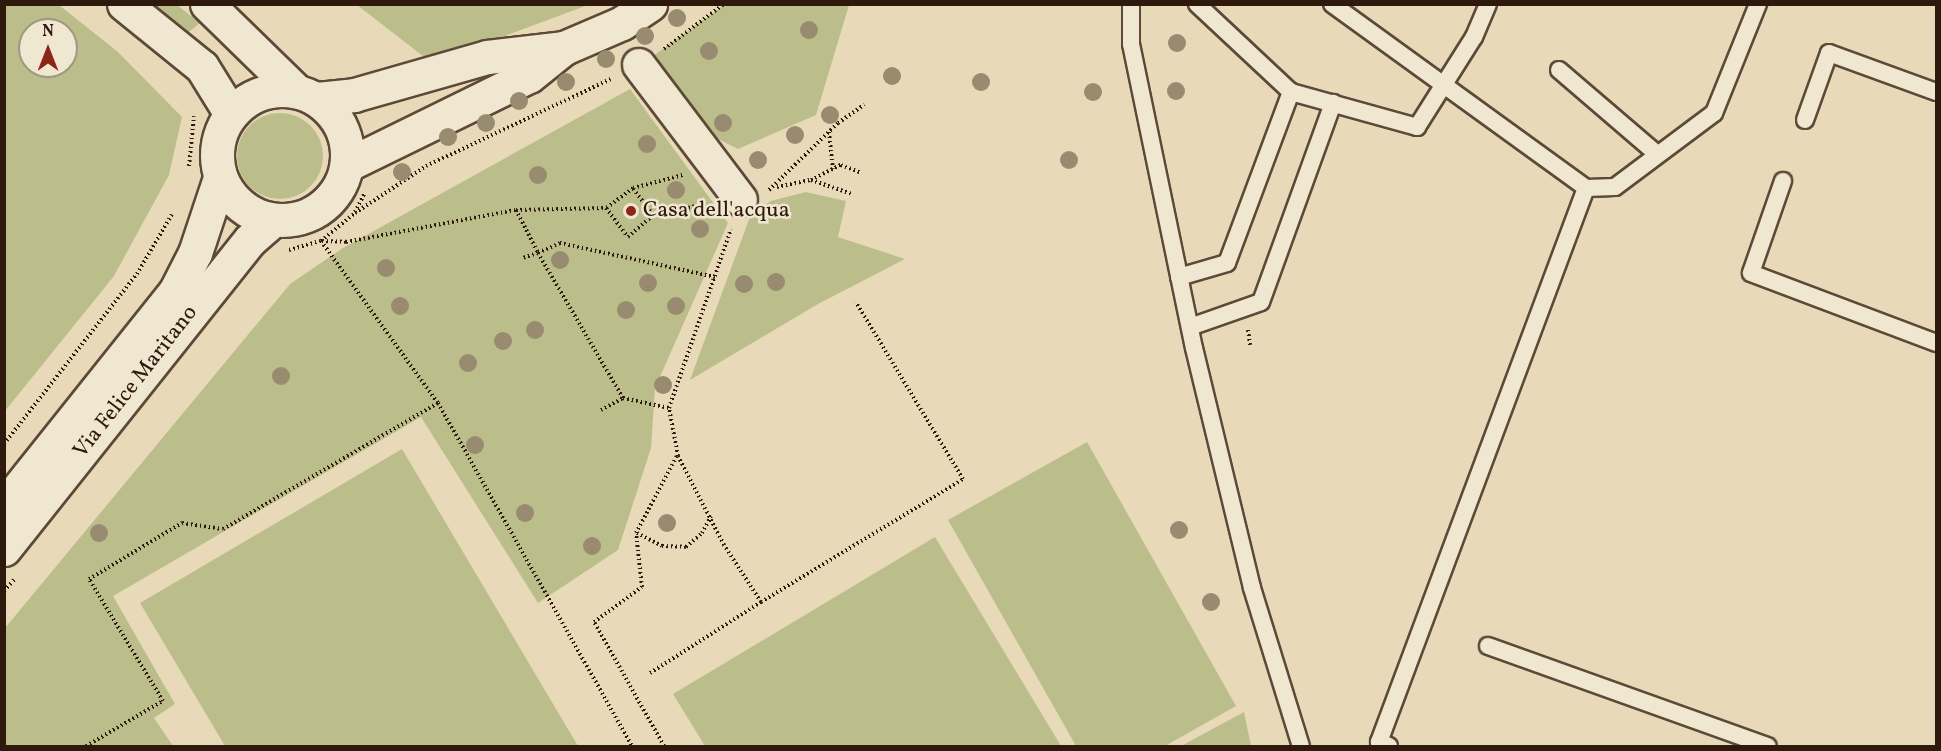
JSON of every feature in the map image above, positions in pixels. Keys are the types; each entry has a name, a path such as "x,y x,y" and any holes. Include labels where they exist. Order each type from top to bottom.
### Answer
{"street":[{"path":"124,4 202,67 231,114"},
{"path":"207,4 306,94 335,116 346,139 347,165 339,189 322,208 299,219 273,220 241,206 204,177 231,114 255,95 275,89 306,94 354,95 488,57 564,48"},
{"path":"347,165 529,76 564,48 622,23 650,4"},
{"path":"639,65 741,200"},
{"name":"Via Felice Maritano","path":"4,506 175,291 195,253 204,177"},
{"name":"Via Felice Maritano","path":"4,549 250,240 273,220"}],"lane":[{"path":"1131,4 1131,44 1190,327 1252,588 1301,747"},
{"path":"1197,4 1292,92 1418,127 1474,37 1488,4"},
{"path":"1332,4 1586,188 1615,187 1714,112 1758,4"},
{"path":"1805,120 1829,52 1936,92"},
{"path":"1559,70 1658,155"},
{"path":"1179,277 1227,263 1292,92"},
{"path":"1190,327 1262,302 1333,103"},
{"path":"1783,181 1750,273 1936,343"},
{"path":"1389,747 1379,742 1586,188"},
{"path":"1488,646 1768,747"}],"path":[{"path":"321,241 355,213 426,166 639,65 724,4"},
{"path":"775,187 830,132 864,105"},
{"path":"196,106 204,177"},
{"path":"830,132 833,169"},
{"path":"606,208 628,237 653,215 741,200 775,187 811,180 841,165 862,173"},
{"path":"282,252 321,241 346,242 516,210 606,208 633,188 715,166"},
{"path":"811,180 852,194"},
{"path":"633,188 653,215"},
{"path":"741,200 669,408 678,456 724,545 760,602"},
{"path":"4,444 138,274 177,205"},
{"path":"516,210 538,253 623,398"},
{"path":"321,241 438,403 632,747"},
{"path":"523,258 560,243 715,277"},
{"path":"650,673 760,602 963,479 855,302"},
{"path":"600,411 623,398 669,408"},
{"path":"86,747 163,701 89,579 182,523 223,530 438,403"},
{"path":"664,747 594,622 642,587 636,533 678,456"},
{"path":"636,533 662,546 686,547 702,533 711,516"}],"green space":[{"path":"5,4 59,5 75,18 18,18 18,78 78,78 78,20 118,52 182,117 169,175 114,276 5,411"},
{"path":"144,5 177,5 200,23 184,36"},
{"path":"357,5 588,5 432,63"},
{"path":"724,5 849,5 816,115 738,149 712,136 646,61"},
{"path":"630,89 728,223 655,388 651,448 618,550 538,603 421,417 113,596 175,704 154,718 173,746 5,746 5,628 290,284 343,248"},
{"path":"280,113 296,117 310,126 319,140 323,156 319,172 310,186 296,195 280,199 264,195 250,186 241,172 237,156 241,140 250,126 264,117"},
{"path":"806,192 846,201 838,237 905,259 818,304 690,380 751,214 771,201"},
{"path":"1087,442 1236,706 1165,746 1076,746 948,520"},
{"path":"402,449 578,746 225,746 140,603"},
{"path":"935,537 1061,746 705,746 673,694"},
{"path":"1244,712 1251,746 1181,746"}],"place":[{"name":"Casa dell'acqua","path":"631,211"}]}
